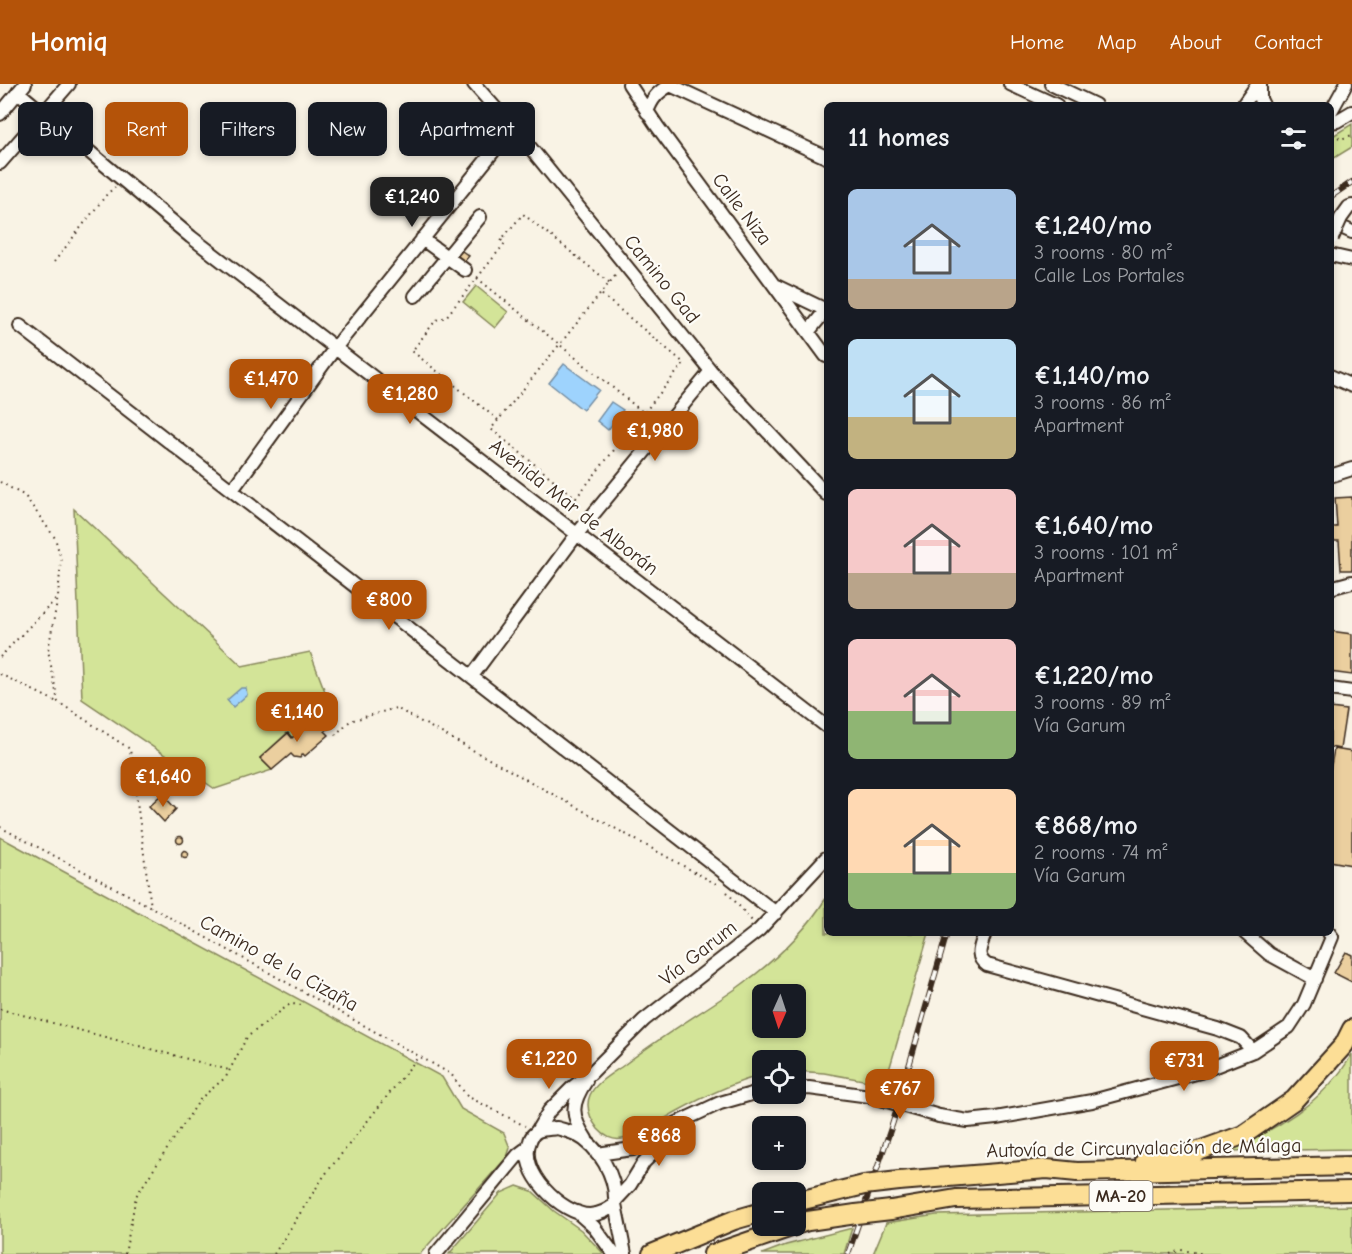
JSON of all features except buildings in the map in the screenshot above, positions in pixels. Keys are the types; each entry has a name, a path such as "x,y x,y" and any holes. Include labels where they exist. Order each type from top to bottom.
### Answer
{"highway":[{"path":"1047,1169 1081,1161 1148,1161 1193,1153 1243,1134 1294,1100 1344,1045 1352,1029"},
{"name":"Autovía de Circunvalación de Málaga","path":"806,1199 864,1185 1047,1169 1077,1172 1352,1166"},
{"name":"MA-20","path":"806,1222 956,1199 1352,1191"},
{"path":"656,1252 752,1215"},
{"name":"MA-20","path":"713,1254 764,1236"}],"street":[{"path":"53,102 69,84"},
{"name":"Camino Gad","path":"474,84 490,102"},
{"name":"Calle Niza","path":"628,84 824,353"},
{"path":"1010,84 1049,102"},
{"path":"1051,84 1089,102"},
{"path":"1245,102 1259,84"},
{"path":"1259,84 1262,102"},
{"path":"1337,84 1337,101"},
{"path":"1334,106 1346,84"},
{"path":"647,112 651,100 669,85 824,157"},
{"path":"0,114 21,88"},
{"name":"Avenida Mar de Alborán","path":"21,88 33,102"},
{"path":"1334,121 1352,112"},
{"path":"0,163 18,142"},
{"name":"Camino Gad","path":"535,154 711,371 824,492"},
{"name":"Avenida Mar de Alborán","path":"93,155 192,237 824,724"},
{"path":"232,490 335,348 489,156"},
{"path":"1352,206 1336,220 1352,232"},
{"path":"415,296 480,217"},
{"path":"1334,236 1352,238"},
{"path":"422,239 465,270"},
{"path":"1334,256 1352,260"},
{"path":"775,285 824,309"},
{"path":"809,331 824,312"},
{"path":"20,326 776,913"},
{"path":"472,676 577,534 711,371"},
{"path":"1334,378 1352,386"},
{"path":"1334,475 1352,470"},
{"path":"1334,587 1352,582"},
{"path":"1334,690 1352,692"},
{"name":"Vía Garum","path":"537,1132 549,1111 573,1087 590,1074 644,1020 759,930 824,860"},
{"path":"984,936 978,954 981,961 987,965 1218,1029 1241,1038 1253,1051"},
{"path":"1248,936 1269,954 1315,978"},
{"path":"806,1088 870,1096 939,1116 968,1121 1092,1101 1200,1072 1253,1051 1289,1027 1305,1004 1331,936"},
{"name":"Vía Garum","path":"588,1142 577,1125 573,1106 590,1074"},
{"path":"597,1154 633,1149 662,1130 720,1103 752,1094"},
{"path":"576,1212 590,1215 609,1210 630,1185 644,1162 690,1118"},
{"path":"436,1254 518,1155 526,1149 531,1137 537,1132 557,1128 574,1133 588,1142 612,1176 626,1254"},
{"path":"526,1149 529,1165 536,1180 548,1193 594,1227 614,1254"}],"path":[{"path":"1334,135 1341,139 1352,135"},
{"path":"54,262 107,194 116,186"},
{"path":"498,420 412,351 436,320 446,317 505,243 501,240 524,214 610,283"},
{"path":"465,270 644,413 684,363 601,294"},
{"path":"615,276 491,429 576,498 618,445"},
{"path":"0,482 25,496 55,538 61,559 58,597 48,650 58,702"},
{"path":"0,657 58,597"},
{"path":"0,674 58,702 130,749 151,907"},
{"path":"335,735 350,721 396,708 724,889 759,930"},
{"name":"Camino de la Cizaña","path":"0,827 151,907 451,1074 467,1096 537,1132"},
{"path":"125,1254 136,1196 201,1098 226,1077 247,1037 290,1004 304,1005"},
{"path":"0,1009 230,1070"},
{"path":"274,1254 324,1176 419,1056"},
{"path":"1170,1254 1181,1250 1205,1254"}],"green space":[{"path":"1352,124 1352,147 1334,158 1334,135"},
{"path":"476,286 508,312 495,328 463,302"},
{"path":"74,509 242,666 310,652 337,723 329,728 320,715 317,715 292,738 287,733 260,758 272,770 215,789 82,699"},
{"path":"0,837 442,1077 461,1109 504,1133 510,1148 507,1157 420,1254 0,1254"},
{"path":"824,901 824,936 928,936 885,1084 806,1072 806,1050 752,1050 752,1078 706,1096 636,1135 615,1139 600,1132 588,1109 590,1095 596,1086 737,988 762,969 797,936"},
{"path":"1352,1054 1352,1149 1223,1151 1260,1135 1296,1113 1328,1086"},
{"path":"517,1186 532,1191 554,1211 581,1230 604,1254 449,1254 501,1193"},
{"path":"1352,1206 1352,1254 873,1254 886,1223 936,1215"},
{"path":"852,1228 844,1254 762,1254 786,1245"}],"water":[{"path":"564,364 599,390 583,410 549,383"},
{"path":"611,402 623,410 608,430 597,421"},
{"path":"241,688 246,688 247,695 233,707 227,700"}],"railway":[{"path":"1334,194 1352,182"},
{"path":"848,1254 893,1122 946,936"}]}
